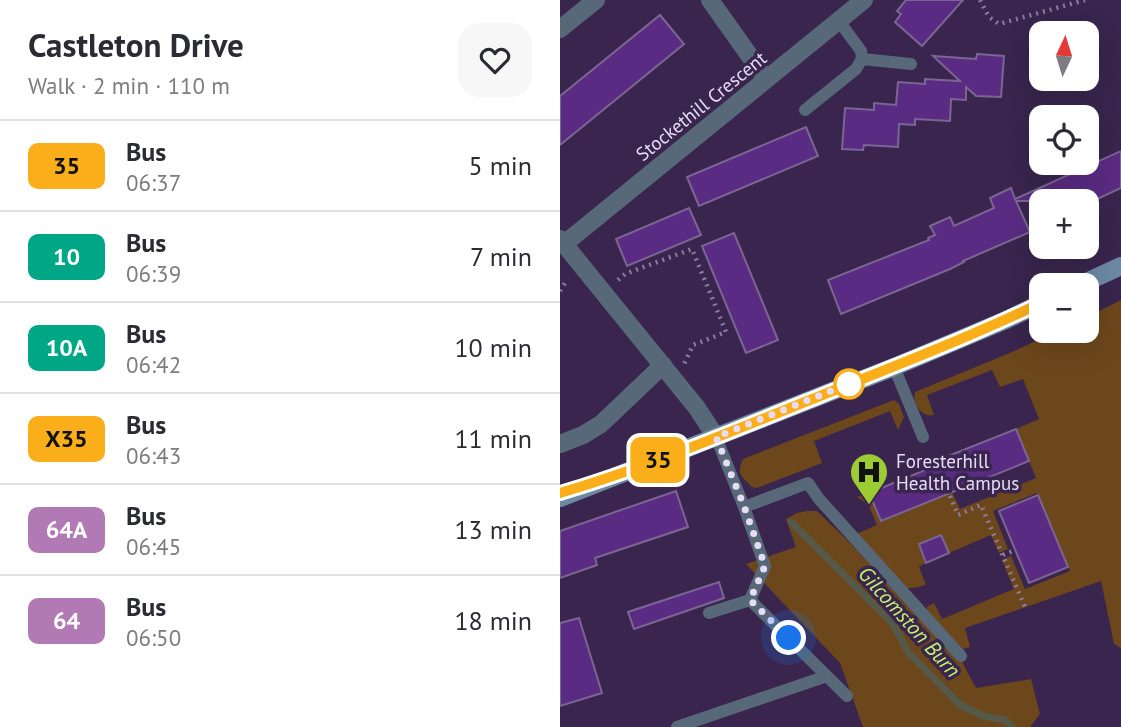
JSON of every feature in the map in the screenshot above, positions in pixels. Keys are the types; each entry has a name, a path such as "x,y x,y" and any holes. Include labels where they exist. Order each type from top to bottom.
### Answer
{"street":[{"path":"560,29 596,0"},
{"path":"710,0 766,79"},
{"name":"Stockethill Crescent","path":"561,242 864,0"},
{"path":"561,242 676,380 716,437"},
{"path":"1099,276 1121,266"},
{"path":"560,496 894,367 1029,309"},
{"path":"561,442 583,435 601,424 663,365"}],"lane":[{"path":"805,110 856,69 862,59 861,51 839,21"},
{"path":"862,59 911,64"},
{"path":"894,367 923,437"},
{"path":"709,613 750,600 765,566 716,437"},
{"path":"744,506 808,483 819,499 961,656"},
{"path":"750,600 847,695"},
{"path":"677,727 827,676"}],"path":[{"path":"980,0 989,18 999,24 1085,0"},
{"path":"604,291 625,274 692,249 726,332 693,345 676,380"},
{"path":"950,496 958,515 981,505 1025,607"},
{"path":"1003,555 1015,550"}],"shaded area":[{"path":"1121,300 1121,648 1114,644 1101,581 965,628 970,647 963,649 928,615 927,607 934,603 942,619 1014,589 1002,560 1011,556 1025,589 1070,571 1037,493 993,511 1008,549 999,553 991,535 949,553 941,535 919,544 926,563 919,567 926,585 914,588 904,588 856,534 877,525 868,504 857,497 869,493 882,521 952,492 960,509 1036,478 1016,429 1039,419 1023,379 1000,387 992,370 927,395 934,415 919,409 914,397 915,392 1031,343 1099,343 1099,311"},
{"path":"894,400 899,404 904,417 898,430 890,411 814,441 822,463 757,488 752,487 741,474 743,459"},
{"path":"807,511 817,511 850,543 962,662 976,688 1031,679 1040,714 1030,727 863,727 840,663 746,564 796,547 786,519"}],"building":[{"path":"906,0 963,0 922,46 895,22 901,14 897,11"},
{"path":"660,15 684,44 560,145 560,96"},
{"path":"977,54 1004,56 1001,97 976,96 966,87 966,100 951,99 950,121 915,119 915,125 899,124 898,147 864,145 863,150 842,149 845,108 874,110 874,103 896,105 898,82 925,84 925,79 960,81 933,56 976,59"},
{"path":"806,127 818,156 699,206 687,177"},
{"path":"1121,151 1121,188 1099,198 1099,189 1037,189 1068,175 1099,175 1099,161"},
{"path":"1011,188 1015,199 1029,193 1029,201 1016,201 1029,232 950,269 841,314 828,280 929,240 928,238 935,235 930,226 950,217 954,226 994,208 990,198"},
{"path":"689,208 701,235 627,266 616,239"},
{"path":"734,233 778,340 746,353 702,246"},
{"path":"1016,429 1029,461 881,521 869,493 940,464 938,460"},
{"path":"676,491 688,527 595,558 597,565 560,578 560,531"},
{"path":"1038,495 1068,567 1029,583 999,511"},
{"path":"941,535 949,553 926,563 919,544"},
{"path":"719,582 724,598 634,629 628,612"},
{"path":"579,618 602,693 560,706 560,623"}],"waterway":[{"name":"Gilcomston Burn","path":"791,522 893,624 908,652 960,705 983,716 1005,720 1012,727"}],"bus line":[{"name":"35","path":"560,493 613,477 716,437 894,367 1029,309"}],"place":[{"name":"Foresterhill Health Campus","path":"869,506"}],"route":[{"path":"789,638 750,600 765,566 716,437 856,381 849,384"}]}
